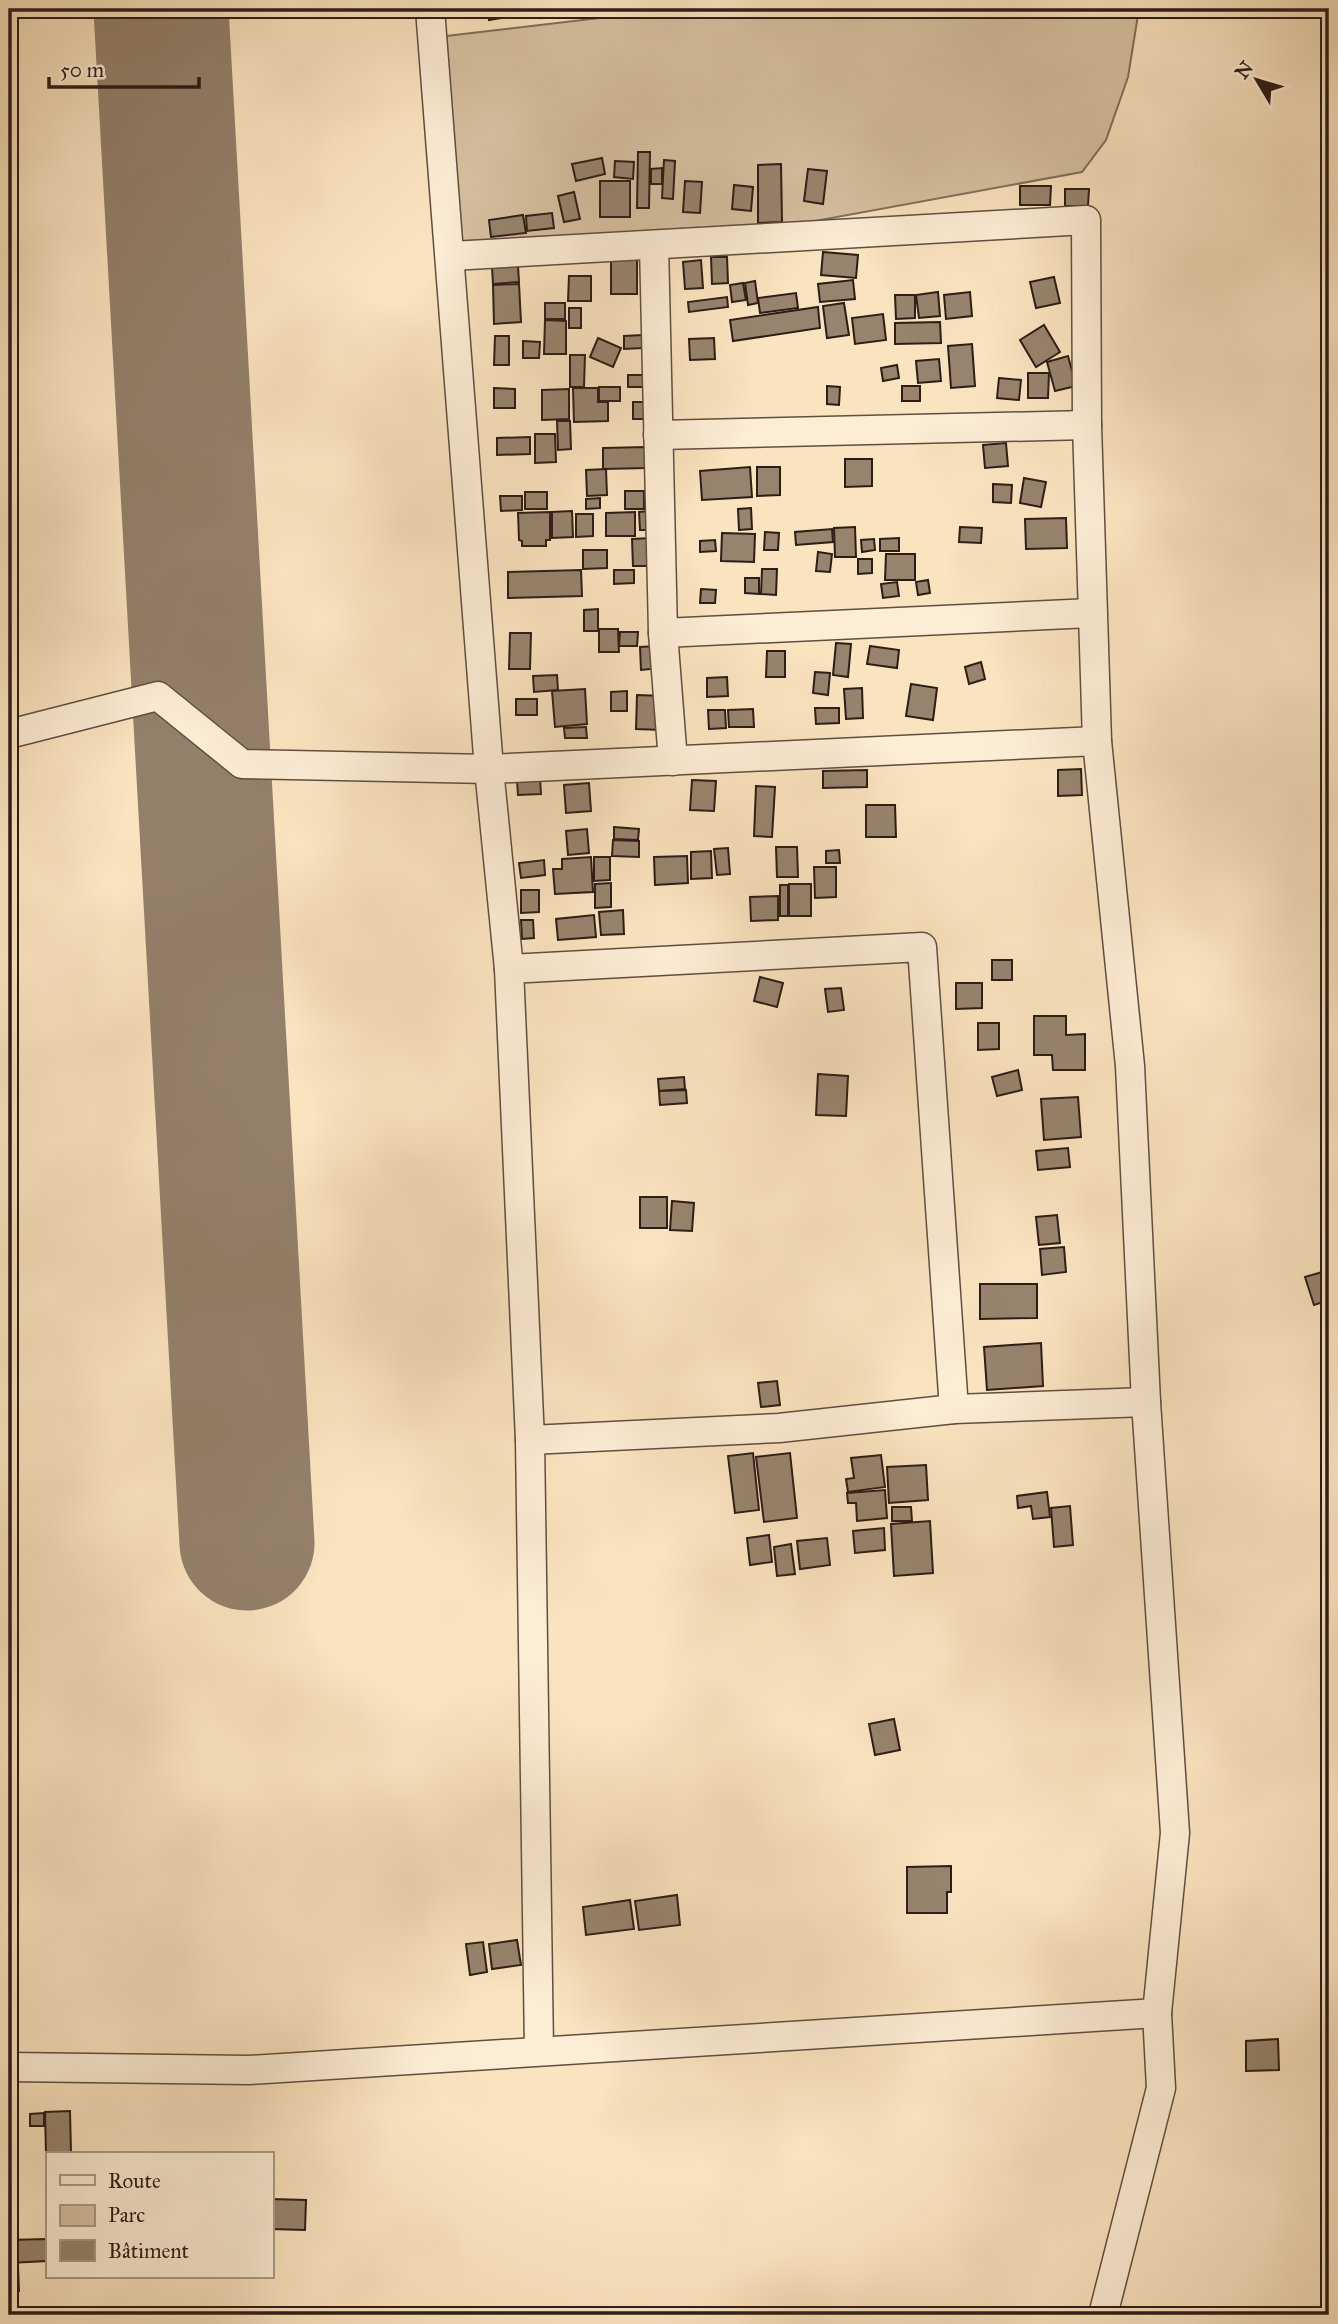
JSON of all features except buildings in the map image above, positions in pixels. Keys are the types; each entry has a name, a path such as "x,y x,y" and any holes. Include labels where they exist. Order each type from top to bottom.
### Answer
{"street":[{"path":"430,9 489,769 509,970 530,1440 539,2050"},
{"path":"451,256 1086,220 1087,425 1097,741 1130,1066 1146,1402 1175,1833 1157,2013 1161,2088 1103,2315"},
{"path":"654,245 663,633 673,761"},
{"path":"658,435 1087,425"},
{"path":"663,633 1091,612"},
{"path":"9,734 158,696 242,764 489,769 1097,741"},
{"path":"509,970 922,947 954,1409"},
{"path":"530,1440 779,1428 954,1409 1146,1402"},
{"path":"9,2067 249,2070 1157,2013"}],"green space":[{"path":"676,9 1139,9 1128,77 1106,140 1082,172 761,231 455,248 430,38"}],"runway":[{"path":"161,9 247,1543"}]}
